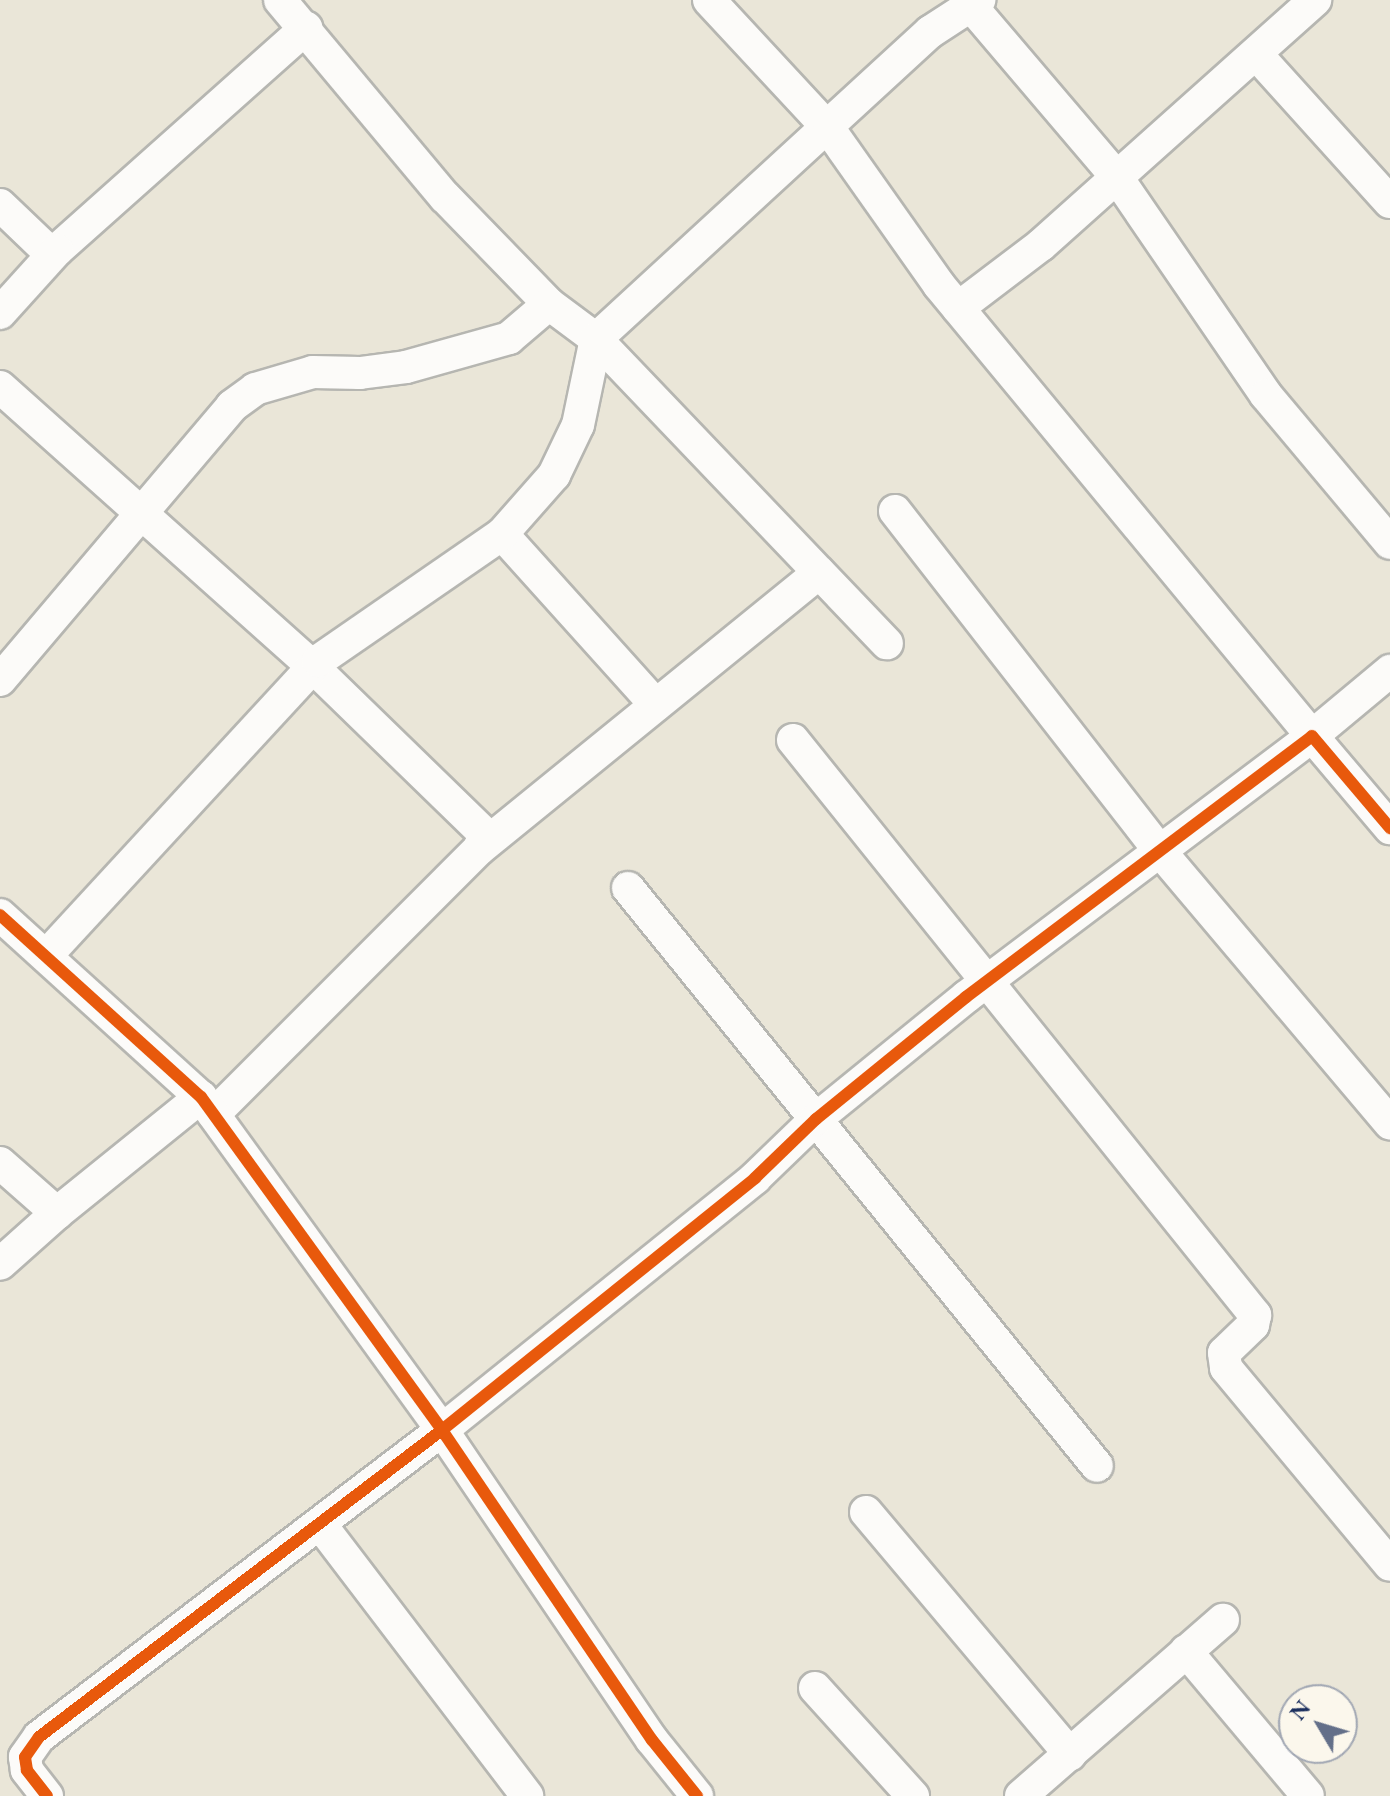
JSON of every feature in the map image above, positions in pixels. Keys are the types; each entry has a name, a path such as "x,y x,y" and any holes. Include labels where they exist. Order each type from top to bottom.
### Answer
{"street":[{"path":"280,0 445,197 549,304 596,339 887,643"},
{"path":"709,0 829,129 958,308 1390,828"},
{"path":"958,308 1041,245 1315,0"},
{"path":"46,956 313,667 502,534 560,462 578,425 596,339 829,129 930,32 972,2 1116,176 1266,395 1390,543"},
{"path":"0,313 57,250 306,28"},
{"path":"1257,55 1390,202"},
{"path":"0,205 45,248 57,250"},
{"path":"0,680 232,406 255,389 313,372 360,373 406,367 509,338 549,304"},
{"path":"0,387 313,667 481,829 485,842 479,849"},
{"path":"895,511 1159,850 1390,1123"},
{"path":"502,534 656,705"},
{"path":"0,1264 57,1213 208,1106 479,849 819,573"},
{"path":"47,1796 27,1770 25,1757 33,1743 442,1430 755,1178 816,1119 987,980 1312,736 1390,671"},
{"path":"793,740 1255,1315 1253,1325 1224,1353 1226,1368 1390,1565"},
{"path":"628,888 1097,1466"},
{"path":"0,915 208,1106 442,1430 652,1740 697,1796"},
{"path":"0,1163 57,1213"},
{"path":"866,1512 1070,1754"},
{"path":"320,1524 527,1796"},
{"path":"1023,1795 1223,1620"},
{"path":"1186,1651 1308,1796"},
{"path":"815,1688 913,1796"}],"cycle path":[{"path":"47,1796 27,1770 25,1757 39,1737 442,1430 755,1178 816,1119 966,997 1312,736 1390,828"},
{"path":"0,915 201,1097 442,1430 652,1740 697,1796"}]}
